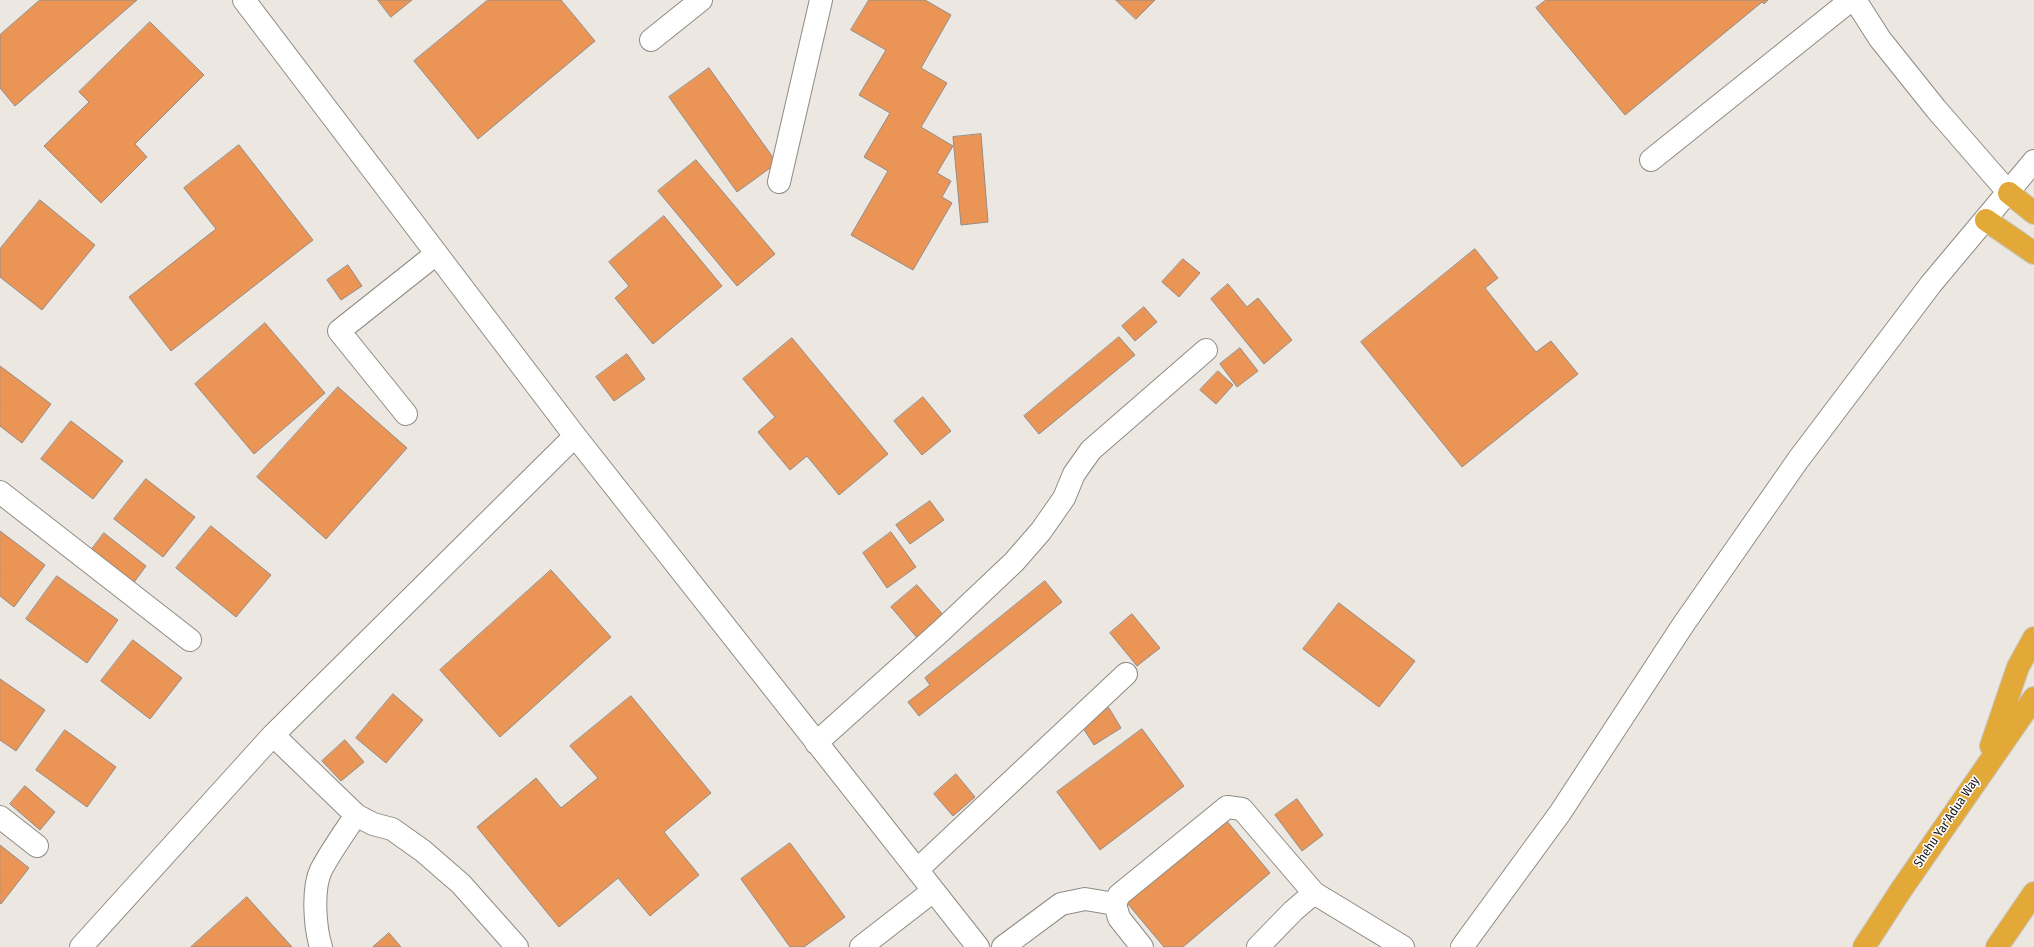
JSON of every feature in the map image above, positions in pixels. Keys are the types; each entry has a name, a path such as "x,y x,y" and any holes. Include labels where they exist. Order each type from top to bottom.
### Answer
{"highway":[{"path":"2009,193 2034,213"},
{"path":"1986,220 2034,253"},
{"path":"1982,771 2018,667 2034,638"},
{"name":"Shehu Yar'Adua Way","path":"1864,947 1982,771 2034,698"},
{"path":"1997,947 2034,893"}],"street":[{"path":"244,0 575,436 978,947"},
{"path":"651,40 700,0"},
{"path":"779,182 821,0"},
{"path":"1651,160 1851,0"},
{"path":"1855,0 1880,39 1936,109 2009,193"},
{"path":"1462,947 1560,814 1683,625 1798,460 1931,284 2009,193 2034,161"},
{"path":"406,414 339,331 436,254"},
{"path":"816,743 946,626 1014,562 1041,532 1064,498 1074,474 1091,450 1206,350"},
{"path":"81,947 272,735 575,436"},
{"path":"0,492 190,640"},
{"path":"917,870 1126,674"},
{"path":"272,735 356,815 373,824 392,829 423,851 461,884 517,947"},
{"path":"1142,947 1120,918 1115,904 1119,894 1227,808 1242,809 1314,893 1402,947"},
{"path":"321,947 317,934 315,900 320,872 356,815"},
{"path":"0,817 37,846"},
{"path":"861,947 933,891"},
{"path":"1258,947 1293,911 1314,893"},
{"path":"1003,947 1062,904 1085,899 1115,904"}],"building":[{"path":"40,0 137,0 15,106 0,88 0,35"},
{"path":"378,0 412,0 391,17"},
{"path":"488,0 561,0 595,41 478,139 414,61"},
{"path":"869,0 925,0 951,15 921,68 947,83 921,127 953,146 937,173 951,181 942,197 952,203 913,270 851,235 888,171 864,157 890,113 859,95 886,50 851,30"},
{"path":"1116,0 1155,0 1136,19"},
{"path":"1546,0 1768,0 1764,4 1762,2 1625,115 1536,8"},
{"path":"150,22 204,75 135,144 147,157 101,203 44,146 89,102 79,92"},
{"path":"709,68 777,163 737,192 669,97"},
{"path":"981,134 988,222 961,225 953,137"},
{"path":"239,145 313,240 171,351 129,297 216,229 184,188"},
{"path":"696,160 775,254 737,286 658,191"},
{"path":"40,200 95,245 42,310 0,277 0,249"},
{"path":"664,216 722,286 653,344 615,298 629,286 609,262"},
{"path":"1475,249 1498,278 1485,288 1536,352 1551,341 1578,374 1462,467 1361,342"},
{"path":"1183,259 1200,273 1179,297 1162,282"},
{"path":"348,265 362,286 341,300 327,280"},
{"path":"1228,284 1247,307 1258,298 1292,340 1264,364 1211,299"},
{"path":"1144,307 1157,322 1135,341 1122,326"},
{"path":"265,323 325,393 254,454 195,384"},
{"path":"1119,337 1135,355 1039,434 1024,416"},
{"path":"792,338 888,454 839,495 807,456 790,470 758,432 775,417 743,379"},
{"path":"1240,348 1258,371 1237,387 1220,364"},
{"path":"627,354 645,379 614,401 596,377"},
{"path":"0,366 51,404 22,443 0,426"},
{"path":"1218,371 1233,385 1216,404 1200,390"},
{"path":"338,387 407,448 326,539 257,477"},
{"path":"923,397 951,431 922,455 894,421"},
{"path":"71,421 123,461 93,499 41,459"},
{"path":"146,479 195,517 163,557 114,519"},
{"path":"930,501 944,520 910,544 896,525"},
{"path":"211,526 271,575 236,617 176,568"},
{"path":"0,531 45,565 14,607 0,596"},
{"path":"891,532 916,567 887,588 863,553"},
{"path":"104,533 146,566 132,585 89,553"},
{"path":"551,570 611,637 500,737 440,670"},
{"path":"57,576 118,620 87,663 26,619"},
{"path":"1045,581 1062,602 919,716 908,702 930,685 925,678"},
{"path":"917,585 945,617 919,640 891,607"},
{"path":"1339,603 1415,661 1379,707 1303,649"},
{"path":"1132,614 1160,648 1137,666 1110,633"},
{"path":"133,640 182,678 150,719 101,681"},
{"path":"0,679 45,710 16,751 0,740"},
{"path":"393,694 423,720 386,763 356,738"},
{"path":"631,696 711,793 664,832 699,875 650,916 618,878 559,927 477,827 536,778 561,808 598,778 570,746"},
{"path":"1109,708 1121,728 1094,745 1081,725"},
{"path":"1142,729 1184,786 1100,850 1057,792"},
{"path":"65,730 116,767 87,807 36,770"},
{"path":"345,740 364,762 341,781 322,761"},
{"path":"956,774 975,797 953,816 934,794"},
{"path":"25,786 55,812 40,830 10,804"},
{"path":"1297,799 1323,835 1302,851 1275,815"},
{"path":"1221,814 1270,873 1183,947 1164,947 1122,897"},
{"path":"790,843 845,917 804,947 790,947 741,879"},
{"path":"0,845 29,868 1,904 0,903"},
{"path":"247,897 292,947 191,947"},
{"path":"389,933 401,947 373,947"}]}
